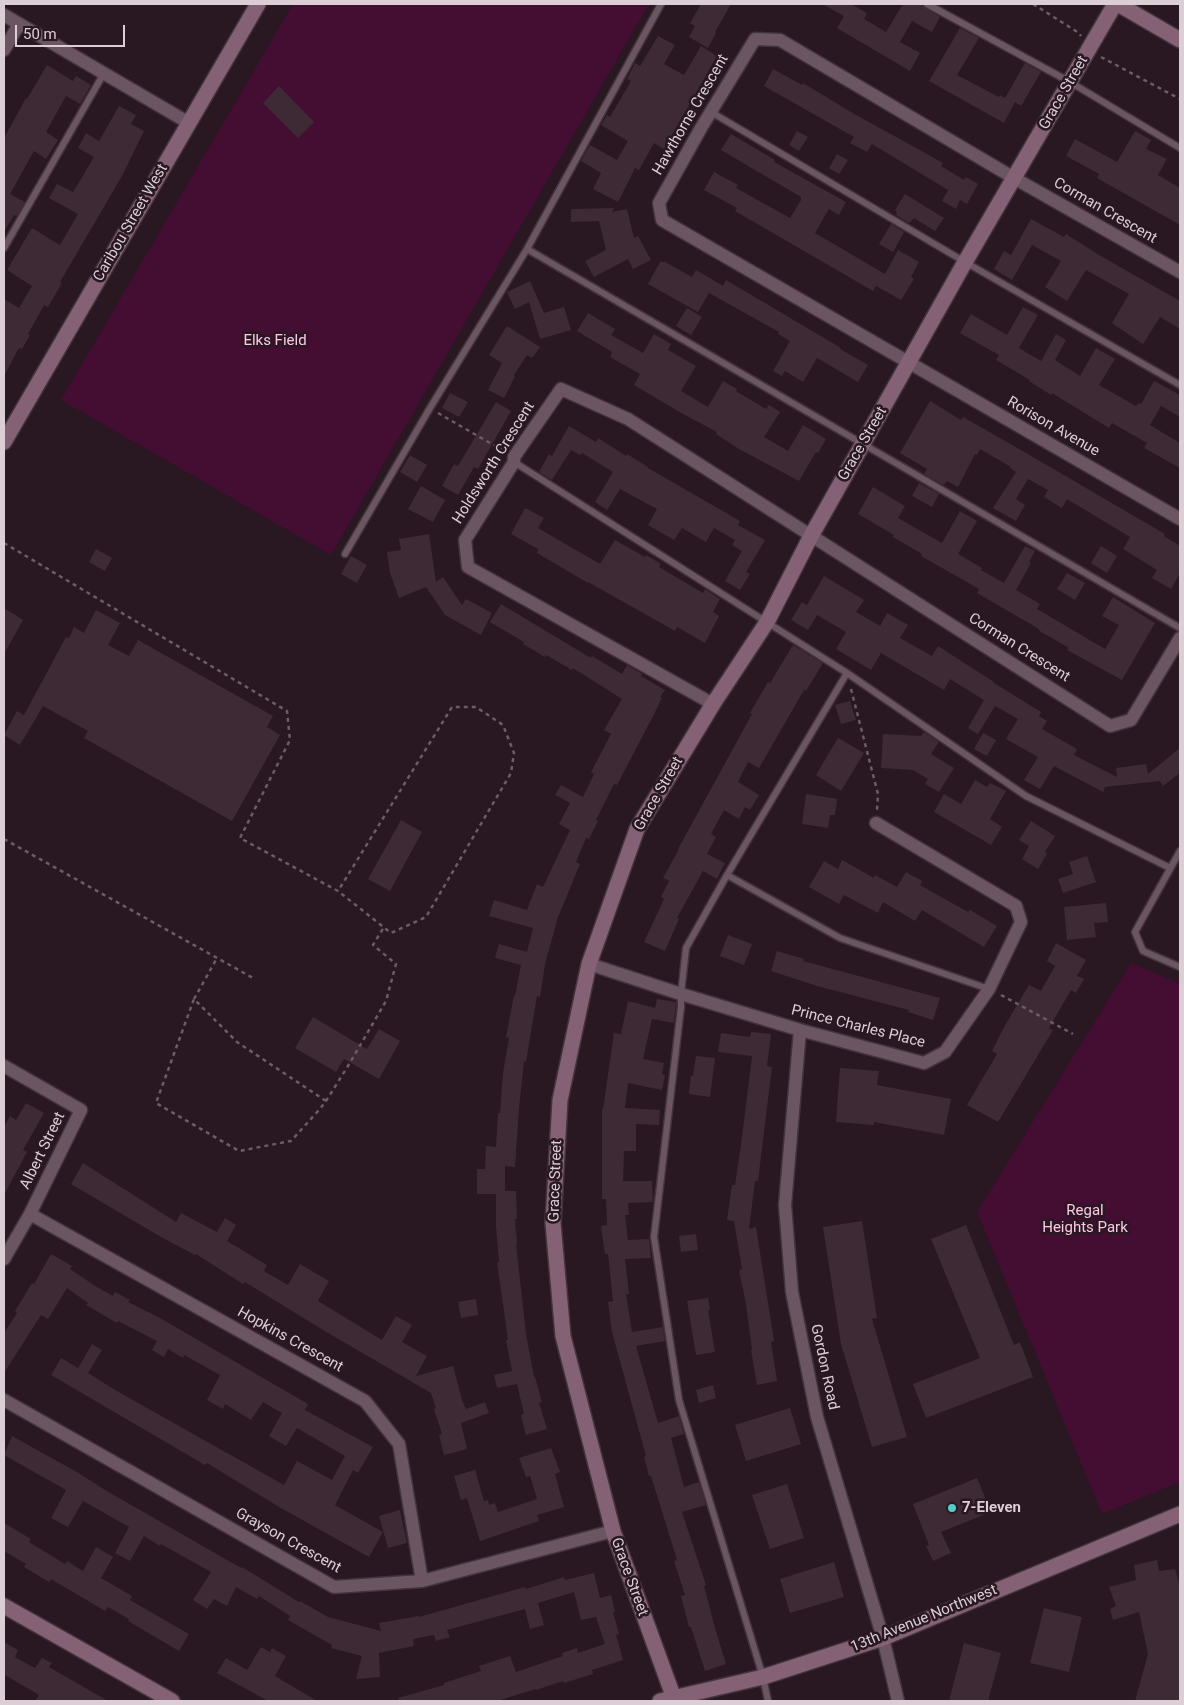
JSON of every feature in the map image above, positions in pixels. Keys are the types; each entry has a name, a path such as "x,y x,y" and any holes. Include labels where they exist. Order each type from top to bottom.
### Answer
{"street":[{"name":"Caribou Street West","path":"4,442 258,4"},
{"path":"1117,4 1180,40"},
{"name":"Grace Street","path":"670,1700 613,1531 563,1336 553,1223 560,1100 589,964 637,829 713,704 767,622 811,536 965,262 1117,4"},
{"path":"4,15 189,122"},
{"path":"4,50 19,24"},
{"name":"Hawthorne Crescent","path":"909,363 662,220 659,203 755,39 780,40 1014,178"},
{"name":"Corman Crescent","path":"1014,178 1180,272"},
{"name":"Rorison Avenue","path":"909,363 1180,519"},
{"name":"Holdsworth Crescent","path":"713,704 468,567 465,540 514,460 561,389 628,419 811,536"},
{"name":"Corman Crescent","path":"811,536 1110,726 1131,720 1180,638"},
{"name":"Prince Charles Place","path":"589,964 800,1030 924,1063 946,1052 989,989 1022,922 1016,906 876,823"},
{"name":"Gordon Road","path":"800,1030 785,1205 792,1292 818,1416 883,1638 898,1701"},
{"name":"Albert Street","path":"4,1066 81,1110 30,1214 4,1259"},
{"name":"Hopkins Crescent","path":"30,1214 365,1401 399,1444 422,1581"},
{"name":"Grayson Crescent","path":"4,1400 334,1587 422,1581 613,1531"},
{"name":"13th Avenue Northwest","path":"670,1700 763,1677 883,1638 1180,1514"},
{"path":"4,1606 171,1701"}],"lane":[{"path":"345,554 430,408 527,249 661,4"},
{"path":"927,4 1070,82 1180,148"},
{"path":"4,248 104,73"},
{"path":"711,112 965,262 1180,385"},
{"path":"527,249 1180,628"},
{"path":"514,460 848,673 1026,796 1170,868"},
{"path":"768,1701 763,1677 679,1400 654,1237 681,1007 686,948 727,875 848,673"},
{"path":"1180,851 1135,932 1143,951 1180,967"},
{"path":"727,875 840,938 989,989"}],"path":[{"path":"430,408 514,460"},
{"path":"4,543 287,711 290,740 240,838 338,891 391,933 426,917 510,773 514,753 503,725 476,707 452,707 338,891"},
{"path":"848,673 878,794 876,823"},
{"path":"4,839 253,978"},
{"path":"217,958 194,999 156,1103 239,1151 291,1141 326,1101 386,1001 396,964 374,945 384,927"},
{"path":"989,989 1073,1034"},
{"path":"194,999 237,1042 326,1101"}],"green space":[{"name":"Elks Field","path":"293,4 649,4 331,555 61,400"},
{"name":"Regal Heights Park","path":"1131,963 1180,984 1180,1482 1102,1514 977,1212"}],"building":[{"path":"701,4 731,4 708,48 689,37 695,26 690,23"},
{"path":"822,4 851,4 867,13 864,19 886,32 903,4 920,4 940,17 932,32 912,21 900,42 920,53 910,71 837,28 844,16"},
{"path":"960,28 979,38 957,75 999,97 1000,95 1005,98 1025,63 1041,72 1021,106 1015,102 1004,123 929,81"},
{"path":"658,36 675,45 664,64 684,75 701,46 717,56 664,149 654,143 639,170 635,168 618,202 593,189 601,173 581,161 590,145 617,160 628,141 601,125 607,115 610,117 631,81 627,79 635,63 640,66"},
{"path":"47,65 73,81 76,76 91,85 80,104 66,96 46,132 58,140 46,159 34,151 10,194 25,202 17,216 14,215 4,232 4,138"},
{"path":"773,69 802,85 803,83 943,163 941,166 964,180 966,177 978,184 967,204 960,200 956,209 942,201 948,190 872,144 867,152 850,143 854,137 764,86"},
{"path":"279,86 314,122 298,138 263,103"},
{"path":"119,106 136,115 131,124 144,131 122,176 60,282 62,283 48,307 44,305 28,334 30,335 22,349 19,348 4,376 4,299 19,308 32,286 7,270 32,228 60,245 78,214 49,198 57,184 73,192 94,157 78,148 86,133 99,141"},
{"path":"797,131 808,137 799,151 789,145"},
{"path":"1135,131 1151,140 1146,149 1167,159 1158,175 1180,188 1180,225 1097,178 1099,174 1066,156 1075,139 1117,162"},
{"path":"731,134 775,160 774,162 846,202 839,215 829,209 815,233 885,274 898,250 919,262 911,277 914,279 901,300 876,286 873,291 735,211 737,208 704,190 714,172 738,185 736,188 790,218 801,200 801,197 721,150"},
{"path":"837,154 848,160 839,174 829,168"},
{"path":"905,194 944,218 935,231 914,218 909,223 896,215 897,212 895,210"},
{"path":"614,208 612,212 627,209 634,238 638,236 651,260 633,269 628,259 594,277 585,261 606,250 599,221 571,222 571,209"},
{"path":"1031,219 1064,237 1066,234 1180,301 1180,329 1160,317 1143,344 1112,323 1129,294 1086,270 1067,301 1045,287 1061,261 1032,245 1012,280 994,269 1004,251 1011,255"},
{"path":"891,224 904,232 893,252 879,244"},
{"path":"660,262 665,262 692,277 696,270 723,286 726,280 868,365 858,382 817,358 803,382 785,371 782,376 773,371 790,341 778,334 779,332 709,293 698,312 648,284"},
{"path":"530,281 544,313 564,307 571,330 540,339 529,302 515,309 507,292"},
{"path":"1023,307 1038,315 1019,348 1041,361 1056,334 1066,340 1055,360 1080,376 1096,348 1115,359 1099,385 1136,406 1139,403 1141,404 1154,381 1180,395 1180,417 1161,406 1150,425 1180,443 1180,468 1144,448 1147,443 1112,423 1109,428 1052,393 1051,395 996,360 999,355 960,333 971,314 1007,335"},
{"path":"687,308 702,317 691,335 676,326"},
{"path":"588,313 615,329 611,335 643,353 654,334 671,344 668,350 696,366 681,391 708,407 723,381 766,409 769,405 780,412 764,437 788,451 803,425 826,439 799,481 739,449 716,434 717,432 634,385 640,374 610,357 612,352 577,331"},
{"path":"507,326 540,347 532,358 527,355 514,375 504,398 488,390 502,363 489,355"},
{"path":"450,393 468,402 459,417 442,408"},
{"path":"930,401 961,420 963,417 1165,534 1164,536 1180,546 1180,573 1171,589 1152,578 1157,570 1123,549 1130,537 1067,499 1062,508 1044,497 1048,490 1028,479 1016,499 1025,505 1016,521 993,508 1016,472 1011,467 980,449 977,455 975,454 958,487 947,481 944,485 924,474 927,469 900,453"},
{"path":"496,402 511,411 478,469 474,467 458,495 442,486 454,464 458,466"},
{"path":"569,426 596,442 598,438 626,456 627,454 740,521 738,525 765,540 746,572 750,574 740,590 725,581 742,551 732,545 735,540 714,528 706,542 682,528 674,540 648,525 657,509 620,489 607,510 595,502 613,472 582,453 580,455 571,450 552,480 539,472 549,454 552,456"},
{"path":"410,455 427,465 417,482 400,472"},
{"path":"919,483 939,494 932,507 912,496"},
{"path":"421,486 445,500 433,522 408,509"},
{"path":"873,487 905,506 898,518 942,543 960,511 977,521 958,554 1004,583 1025,546 1035,551 1029,562 1031,563 1016,590 1040,604 1037,609 1105,649 1119,625 1102,616 1113,597 1155,623 1122,680 1067,650 1069,648 977,593 979,589 921,556 922,554 893,537 894,535 858,514"},
{"path":"525,508 544,518 538,528 600,564 615,540 661,564 659,567 703,593 705,589 720,599 713,612 719,616 705,643 677,627 675,631 588,583 537,553 538,549 511,534"},
{"path":"429,534 436,582 443,577 462,605 466,599 492,613 481,635 445,615 426,587 399,598 390,573 387,552 401,550 399,539"},
{"path":"1101,546 1117,556 1107,573 1091,563"},
{"path":"96,549 112,558 105,571 89,562"},
{"path":"351,556 367,565 357,583 341,574"},
{"path":"1067,573 1085,583 1075,600 1057,589"},
{"path":"824,576 864,600 856,612 880,626 887,613 908,625 900,638 932,656 938,646 1041,712 1039,716 1047,721 1042,729 1077,749 1074,755 1117,777 1116,768 1146,764 1148,774 1180,748 1180,773 1163,786 1160,781 1105,787 1103,792 1054,766 1040,789 1024,780 1038,757 1006,739 1018,719 995,706 978,734 968,728 984,700 950,679 944,690 881,653 871,670 836,649 846,632 817,615 808,630 791,620 802,602 807,605"},
{"path":"501,604 591,658 592,656 622,674 627,665 665,690 617,785 614,784 589,839 586,838 576,862 580,864 558,917 545,964 540,997 537,996 526,1062 524,1061 515,1167 505,1166 505,1191 516,1191 516,1244 526,1334 534,1377 542,1402 539,1403 547,1429 526,1435 521,1415 524,1414 517,1384 497,1388 494,1375 512,1371 506,1340 508,1340 497,1262 499,1262 496,1194 477,1194 477,1169 485,1169 486,1146 496,1147 498,1113 500,1113 503,1073 509,1038 506,1037 521,965 495,958 499,944 527,952 533,928 489,916 494,900 527,910 537,884 543,887 570,830 559,824 570,803 555,795 561,785 583,797 594,774 591,772 611,734 604,730 622,699 573,668 572,670 546,655 545,657 490,622"},
{"path":"4,608 23,620 4,654"},
{"path":"96,610 120,623 108,645 129,656 138,640 273,716 267,727 280,735 232,821 84,738 88,731 43,706 20,745 4,735 17,711 24,715 66,637 69,638 74,627 84,633"},
{"path":"793,645 823,663 806,691 804,690 759,768 748,762 738,782 759,795 750,810 745,807 739,819 724,810 711,834 716,837 707,854 725,863 717,879 703,871 677,918 679,919 665,951 644,942 664,899 661,897 669,881 663,878 752,714 750,713"},
{"path":"850,701 856,720 841,724 835,705"},
{"path":"924,732 939,742 931,754 954,768 939,792 925,784 928,779 913,770 881,768 883,734 921,736"},
{"path":"983,733 996,740 987,756 974,749"},
{"path":"838,738 864,753 841,791 816,775"},
{"path":"975,780 987,787 990,783 1006,791 990,819 1002,827 991,845 934,812 944,794 961,804"},
{"path":"806,794 837,799 835,815 830,815 828,828 802,824"},
{"path":"401,820 422,832 390,891 368,879"},
{"path":"1031,821 1055,836 1045,852 1047,854 1038,869 1022,859 1029,846 1019,840"},
{"path":"1087,856 1096,882 1063,893 1058,879 1073,874 1069,862"},
{"path":"842,860 874,878 875,875 897,887 906,872 922,881 920,885 997,926 984,947 922,910 915,921 883,902 878,913 844,895 839,904 809,887 824,861 838,869"},
{"path":"1106,903 1108,922 1094,923 1096,937 1067,940 1064,907"},
{"path":"728,935 752,944 744,965 720,956"},
{"path":"1056,943 1086,960 1077,976 1084,979 1076,993 1071,990 1049,1028 1053,1030 998,1122 967,1105 997,1054 992,1051 1029,985 1041,991 1055,966 1047,961"},
{"path":"777,951 804,959 803,961 940,998 933,1020 908,1012 909,1010 817,986 771,971"},
{"path":"657,999 676,1002 674,1023 652,1019 643,1059 664,1063 662,1074 665,1075 662,1090 628,1083 625,1108 660,1110 659,1125 636,1124 636,1151 624,1151 623,1181 652,1181 653,1202 628,1203 629,1215 625,1215 628,1240 649,1239 651,1258 625,1259 629,1294 626,1294 632,1332 663,1327 665,1341 636,1346 658,1423 679,1416 684,1434 671,1438 684,1487 699,1482 706,1505 682,1512 706,1585 704,1586 726,1664 705,1671 691,1627 689,1627 681,1596 685,1595 674,1561 677,1560 651,1476 649,1476 644,1457 646,1456 612,1332 608,1302 613,1301 608,1254 605,1254 601,1226 607,1225 606,1199 602,1199 602,1109 614,1033 621,1034 628,1001 655,1008"},
{"path":"313,1017 367,1049 379,1029 400,1041 379,1079 344,1059 336,1072 295,1048"},
{"path":"751,1032 771,1034 767,1066 772,1067 758,1181 755,1181 749,1229 756,1227 774,1341 771,1342 777,1381 757,1385 746,1304 739,1270 742,1269 734,1221 727,1220 732,1185 735,1185 752,1056 718,1052 721,1033 750,1037"},
{"path":"696,1056 715,1058 710,1097 689,1094"},
{"path":"840,1068 879,1071 877,1085 951,1099 944,1135 874,1122 874,1125 836,1122"},
{"path":"26,1103 44,1113 23,1150 27,1152 4,1195 4,1127 10,1116 16,1120"},
{"path":"83,1163 176,1222 181,1213 217,1232 225,1218 236,1225 227,1241 267,1265 264,1271 288,1285 300,1264 329,1281 318,1301 382,1340 396,1316 412,1325 402,1342 427,1356 416,1376 453,1366 466,1409 485,1402 489,1413 461,1423 467,1449 444,1455 439,1435 442,1434 431,1393 245,1282 243,1284 196,1254 161,1237 71,1184"},
{"path":"862,1221 877,1318 872,1319 907,1437 872,1447 841,1344 823,1227"},
{"path":"966,1225 1014,1345 1020,1342 1033,1377 926,1418 913,1384 980,1358 931,1239"},
{"path":"696,1234 698,1250 681,1252 679,1236"},
{"path":"51,1254 72,1266 70,1269 97,1287 113,1296 115,1292 130,1300 128,1302 160,1318 308,1404 305,1410 373,1447 358,1473 353,1470 335,1505 383,1532 369,1557 279,1507 207,1463 205,1465 51,1375 61,1358 78,1368 92,1344 102,1350 88,1373 284,1485 297,1461 332,1480 345,1456 297,1428 286,1446 269,1436 282,1413 263,1402 251,1420 225,1404 223,1409 207,1400 220,1375 184,1355 183,1358 168,1349 164,1357 152,1350 157,1341 118,1321 117,1323 86,1305 88,1303 67,1288 48,1319 41,1315 4,1373 4,1333 17,1313 15,1311 32,1283 34,1284"},
{"path":"708,1298 710,1310 708,1310 715,1352 696,1355 687,1301"},
{"path":"476,1299 478,1315 461,1318 458,1302"},
{"path":"713,1385 716,1398 699,1403 696,1390"},
{"path":"790,1408 801,1444 746,1461 735,1425"},
{"path":"12,1436 242,1567 299,1602 328,1617 381,1631 379,1623 419,1617 564,1577 565,1580 594,1573 600,1598 611,1595 619,1634 616,1635 623,1660 592,1670 593,1674 497,1701 399,1701 398,1698 444,1685 444,1683 481,1671 479,1666 510,1656 516,1672 563,1656 562,1653 577,1648 578,1653 605,1644 596,1617 581,1620 574,1592 538,1603 544,1625 530,1629 525,1609 447,1630 450,1637 436,1641 434,1635 413,1639 414,1646 379,1653 380,1677 356,1679 362,1656 331,1648 332,1645 288,1620 290,1616 259,1596 257,1599 236,1587 227,1606 214,1599 207,1609 193,1600 211,1572 161,1544 160,1546 144,1536 130,1561 115,1553 129,1527 83,1501 68,1527 51,1518 66,1490 4,1455"},
{"path":"551,1448 560,1472 555,1474 564,1507 537,1515 539,1521 480,1541 467,1498 461,1500 454,1476 475,1470 484,1501 488,1500 489,1505 495,1503 498,1512 537,1499 530,1476 526,1477 519,1458"},
{"name":"7-Eleven","path":"977,1478 991,1512 941,1532 951,1553 933,1561 926,1546 929,1545 913,1504"},
{"path":"787,1484 804,1538 770,1549 752,1495"},
{"path":"400,1510 407,1543 388,1548 379,1516"},
{"path":"4,1523 31,1539 29,1542 65,1564 67,1561 83,1571 96,1547 113,1557 101,1578 132,1596 130,1600 189,1634 179,1651 108,1607 105,1611 51,1579 49,1582 24,1567 26,1564 4,1551"},
{"path":"1157,1560 1159,1571 1175,1569 1180,1587 1180,1701 1135,1701 1148,1654 1139,1612 1113,1620 1110,1609 1116,1606 1109,1587 1136,1580 1134,1565"},
{"path":"834,1562 844,1597 790,1613 780,1579"},
{"path":"1044,1608 1082,1617 1069,1672 1030,1663"},
{"path":"4,1642 18,1650 15,1657 35,1668 42,1658 52,1663 49,1667 108,1701 35,1701 39,1695 5,1675 4,1677"},
{"path":"964,1643 1001,1653 988,1701 949,1701"},
{"path":"261,1647 270,1652 272,1648 286,1656 275,1676 317,1701 268,1701 217,1673 226,1658 247,1670"}],"place":[{"name":"7-Eleven","path":"952,1508"}]}
